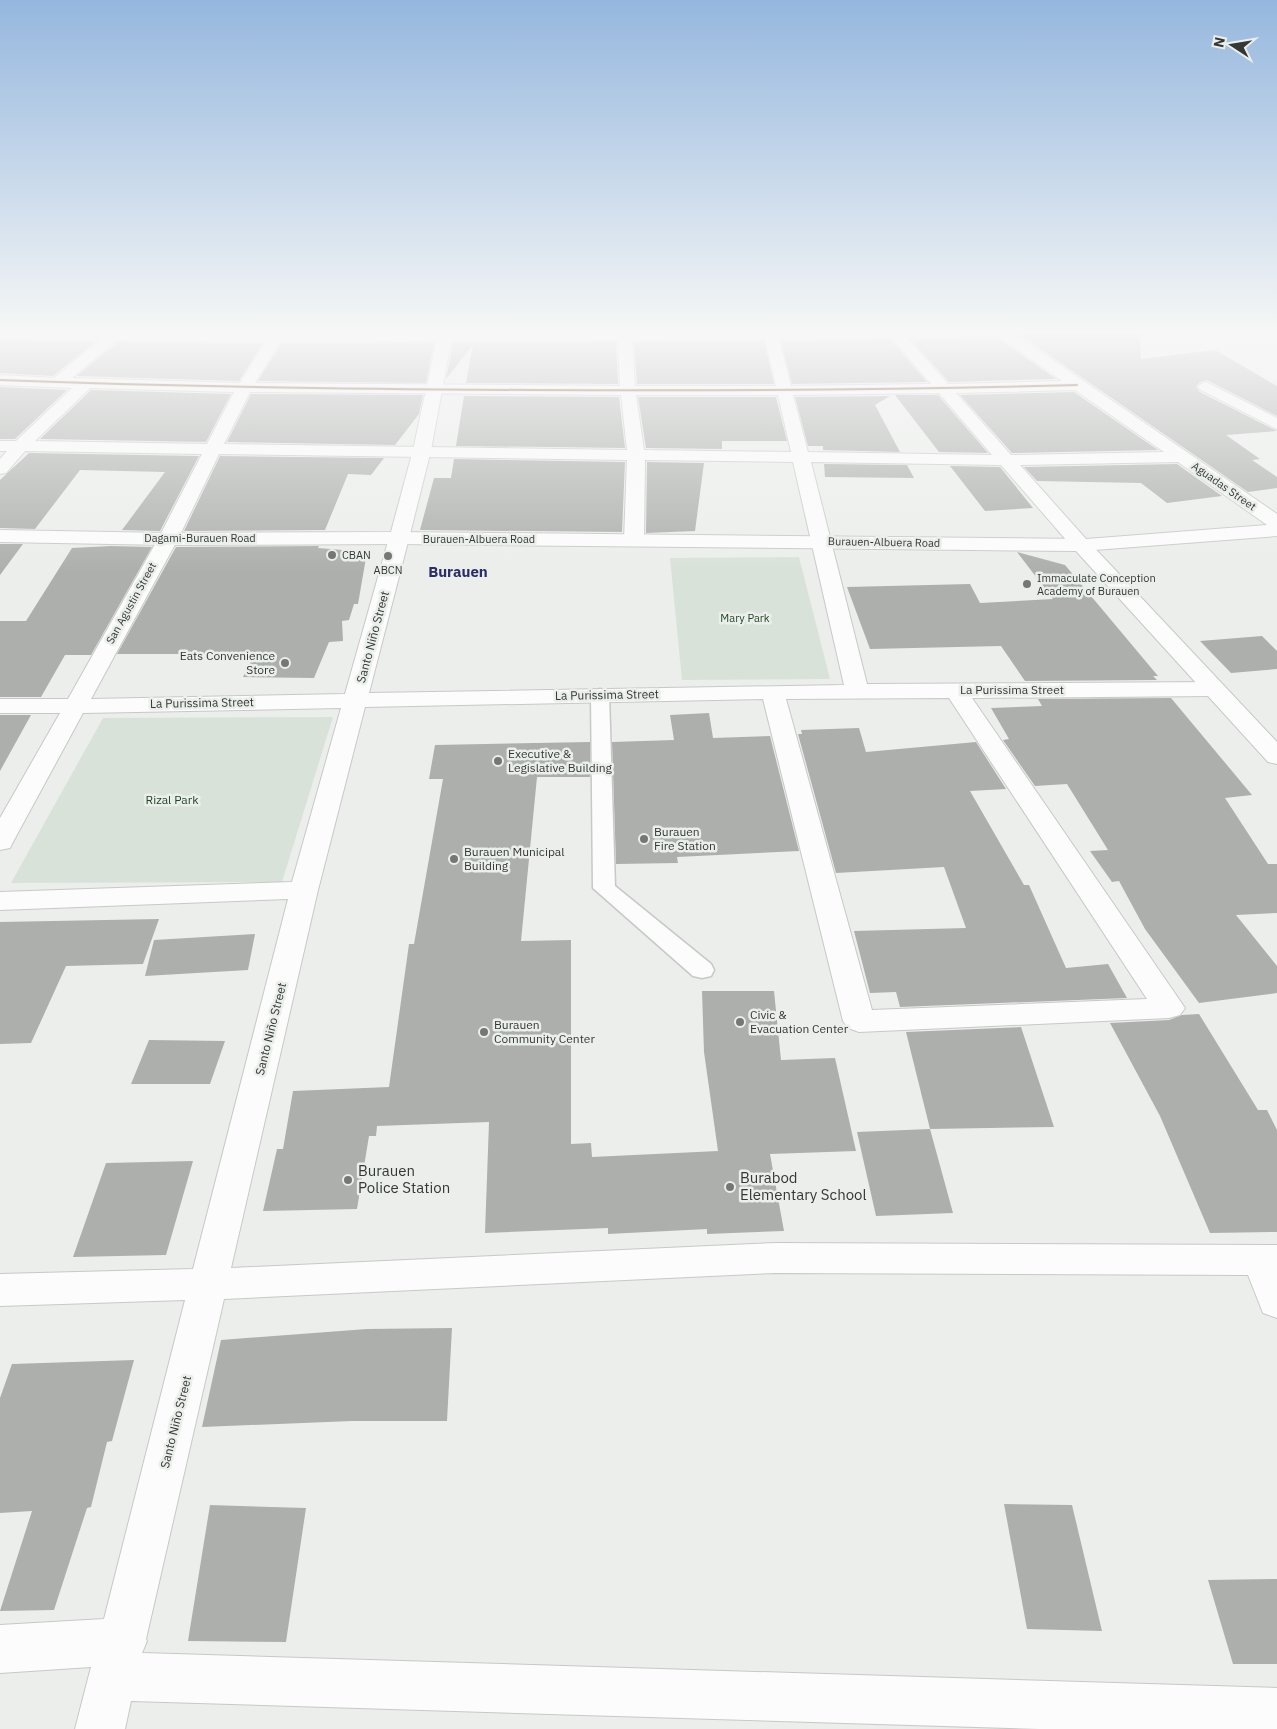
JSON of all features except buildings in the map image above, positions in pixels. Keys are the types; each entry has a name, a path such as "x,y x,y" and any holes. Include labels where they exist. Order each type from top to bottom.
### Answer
{"street":[{"path":"0,469 57,411"},
{"name":"San Agustin Street","path":"0,842 168,539 233,411"},
{"name":"Santo Niño Street","path":"100,1729 119,1659 304,890 357,700 422,450 429,411"},
{"path":"630,411 636,454 634,540"},
{"path":"788,411 857,690"},
{"path":"962,411 1008,460 1081,545 1277,757"},
{"name":"Aguadas Street","path":"1113,411 1277,523"},
{"path":"1251,411 1277,424"},
{"path":"0,446 213,450 422,450 1008,460 1181,457"},
{"name":"Burauen-Albuera Road","path":"399,538 1081,545 1277,530"},
{"name":"Dagami-Burauen Road","path":"0,536 168,539 399,538"},
{"name":"La Purissima Street","path":"0,706 857,690 1214,689"},
{"path":"773,692 859,1021 1169,1008 955,690"},
{"path":"0,901 304,890"},
{"path":"0,1290 209,1284 775,1258 1269,1260 1277,1302"},
{"path":"0,1649 119,1659 1277,1712"}],"lane":[{"path":"600,694 604,888 702,970"}],"green space":[{"name":"Mary Park","path":"799,557 830,679 682,680 670,558"},
{"name":"Rizal Park","path":"333,717 282,882 11,883 103,718"}],"place":[{"name":"CBAN","path":"332,555"},
{"name":"ABCN","path":"388,556"},
{"name":"Immaculate Conception Academy of Burauen","path":"1027,584"},
{"name":"Eats Convenience Store","path":"285,663"},
{"name":"Executive & Legislative Building","path":"498,761"},
{"name":"Burauen Fire Station","path":"644,839"},
{"name":"Burauen Municipal Building","path":"454,859"},
{"name":"Civic & Evacuation Center","path":"740,1022"},
{"name":"Burauen Community Center","path":"484,1032"},
{"name":"Burauen Police Station","path":"348,1180"},
{"name":"Burabod Elementary School","path":"730,1187"}],"district":[{"name":"Burauen","path":"458,572"}]}
